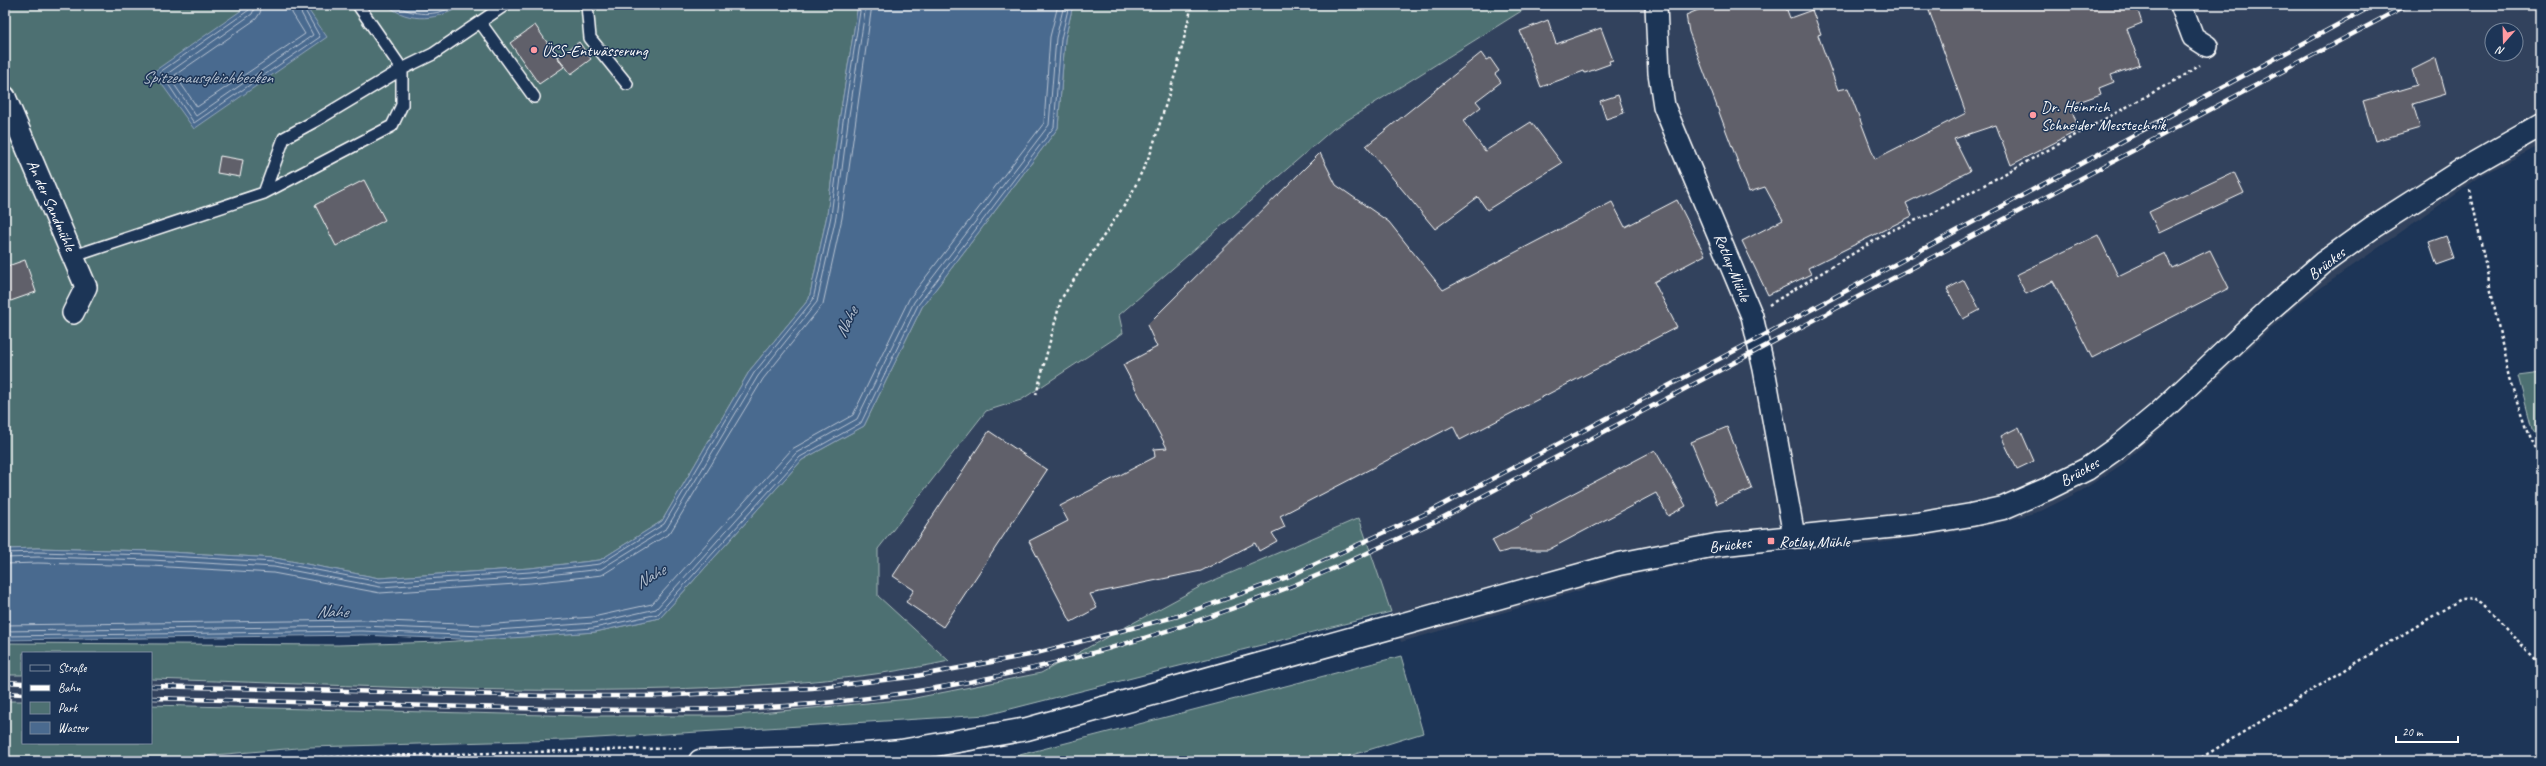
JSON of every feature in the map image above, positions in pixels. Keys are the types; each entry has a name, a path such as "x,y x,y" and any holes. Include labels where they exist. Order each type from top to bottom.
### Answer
{"main road":[{"name":"Brückes","path":"695,754 819,758 901,751 1026,730 1619,564 1677,552 1794,536 1917,524 1997,510 2047,490 2087,469 2159,413 2269,310 2323,263 2373,227 2462,170 2541,125"}],"street":[{"name":"Rotlay-Mühle","path":"1656,5 1659,73 1664,106 1752,316 1764,369 1794,536"},
{"path":"2181,5 2193,37 2207,46"},
{"name":"An der Sandmühle","path":"5,97 86,287 73,313"}],"lane":[{"path":"74,256 264,193 392,126 402,105 402,69 358,5"},
{"path":"264,193 284,138 318,120 402,69 434,54 505,5"},
{"path":"587,5 590,38 627,84"},
{"path":"480,22 534,97"}],"path":[{"path":"1036,395 1061,299 1130,198 1151,152 1177,68 1192,5"},
{"path":"1752,316 1890,231 1933,213 2186,75 2198,66 2207,46"},
{"path":"2462,170 2473,198 2509,378 2530,439 2541,459"},
{"path":"2196,761 2461,599 2473,598 2482,603 2541,665"},
{"path":"193,761 695,754"}],"shaded area":[{"path":"1531,5 2541,5 2541,145 2484,174 2298,304 2124,463 2081,491 2041,511 1995,524 1954,532 1872,544 1755,553 1637,574 1401,642 1372,559 1041,673 910,699 727,716 584,716 152,704 152,679 578,691 811,682 907,670 948,661 878,596 878,549 986,411 1021,400 1333,129","holes":["1359,518 1163,607 1203,585"]},
{"path":"5,675 22,675 22,701 5,700"}],"green space":[{"path":"5,5 858,5 839,121 827,215 809,299 750,370 662,521 600,560 530,568 379,578 275,558 152,551 37,548 5,549"},
{"path":"1073,5 1531,5 1333,129 1119,315 1123,333 1021,400 986,411 878,549 878,596 949,661 914,668 845,678 775,684 704,688 604,690 410,688 152,679 152,652 22,652 22,675 5,675 5,643 338,645 441,642 595,632 660,618 802,460 864,426 922,307 1058,128 1065,39"},
{"path":"2541,373 2541,442 2532,428 2518,376"},
{"path":"1359,518 1391,612 987,715 563,740 310,747 214,755 171,761 5,759 5,701 22,701 22,744 152,744 152,705 584,716 727,716 910,699 1041,673 1203,585"},
{"path":"1401,656 1423,733 1349,756 1349,761 982,761 1012,757"}],"water":[{"name":"Spitzenausgleichbecken","path":"249,5 305,5 327,37 194,129 153,72"},
{"path":"387,5 462,5 444,14 424,18 405,15"},
{"name":"Nahe","path":"858,5 1073,5 1065,39 1058,128 922,307 864,426 802,460 660,618 595,632 483,640 362,635 5,640 5,549 37,548 152,551 275,558 379,578 530,568 600,560 662,521 750,370 809,299 827,215 839,121"}],"building":[{"path":"1710,5 1785,5 1790,18 1812,10 1821,34 1818,35 1838,90 1848,88 1875,159 1966,113 1927,5 2136,5 2142,23 2127,29 2140,65 2111,75 2114,82 2099,88 2101,94 2070,105 2079,130 2011,165 1996,125 1954,139 1970,171 1906,203 1912,216 1808,268 1811,274 1768,295 1742,241 1783,220 1765,187 1749,192 1689,32 1686,15"},
{"path":"1548,20 1556,44 1601,28 1613,60 1609,61 1610,64 1585,73 1584,71 1541,87 1520,31"},
{"name":"ÜSS-Entwässerung","path":"535,25 564,67 539,84 510,43"},
{"path":"579,42 591,59 571,74 558,57"},
{"path":"1481,53 1486,60 1490,58 1499,71 1495,74 1501,82 1476,101 1481,107 1463,121 1485,151 1531,122 1562,163 1487,210 1478,197 1435,229 1366,146"},
{"path":"2436,58 2446,94 2413,104 2420,128 2375,141 2363,101 2417,85 2412,70"},
{"path":"1618,95 1624,113 1606,119 1600,101"},
{"path":"1320,153 1336,185 1389,222 1443,290 1612,202 1625,227 1677,200 1705,255 1654,282 1677,327 1460,440 1453,426 1280,516 1285,527 1272,533 1277,541 1259,551 1255,543 1201,571 1090,594 1097,608 1071,622 1029,541 1068,521 1060,506 1155,457 1154,449 1167,448 1123,365 1157,347 1147,325"},
{"path":"220,156 243,160 240,177 217,173"},
{"path":"2234,172 2244,193 2159,233 2149,212"},
{"path":"364,180 385,220 336,246 315,205"},
{"path":"2098,235 2118,276 2165,253 2172,268 2210,250 2229,288 2092,358 2053,281 2026,294 2016,275"},
{"path":"2446,236 2454,259 2437,265 2429,242"},
{"path":"25,260 36,292 5,303 5,267"},
{"path":"1964,280 1980,310 1963,319 1947,289"},
{"path":"1727,427 1752,489 1717,504 1691,442"},
{"path":"2019,427 2034,461 2017,469 2001,436"},
{"path":"989,431 1047,470 943,627 906,602 914,590 893,576"},
{"path":"1655,450 1686,506 1668,516 1656,493 1548,550 1510,550 1499,553 1492,540 1532,519 1530,516"}],"railway":[{"path":"152,686 547,696 657,696 812,688 911,677 1029,655 1178,616 1285,578 1429,512 1757,339 2374,5"},
{"path":"152,698 598,710 684,710 770,707 813,704 934,688 994,677 1114,647 1172,629 1287,588 1344,564 1438,520 2407,5"},
{"path":"5,682 22,683"},
{"path":"5,693 22,694"}],"place":[{"name":"ÜSS-Entwässerung","path":"534,50"},
{"name":"Dr. Heinrich Schneider Messtechnik","path":"2033,115"},
{"name":"Rotlay Mühle","path":"1771,541"}]}
